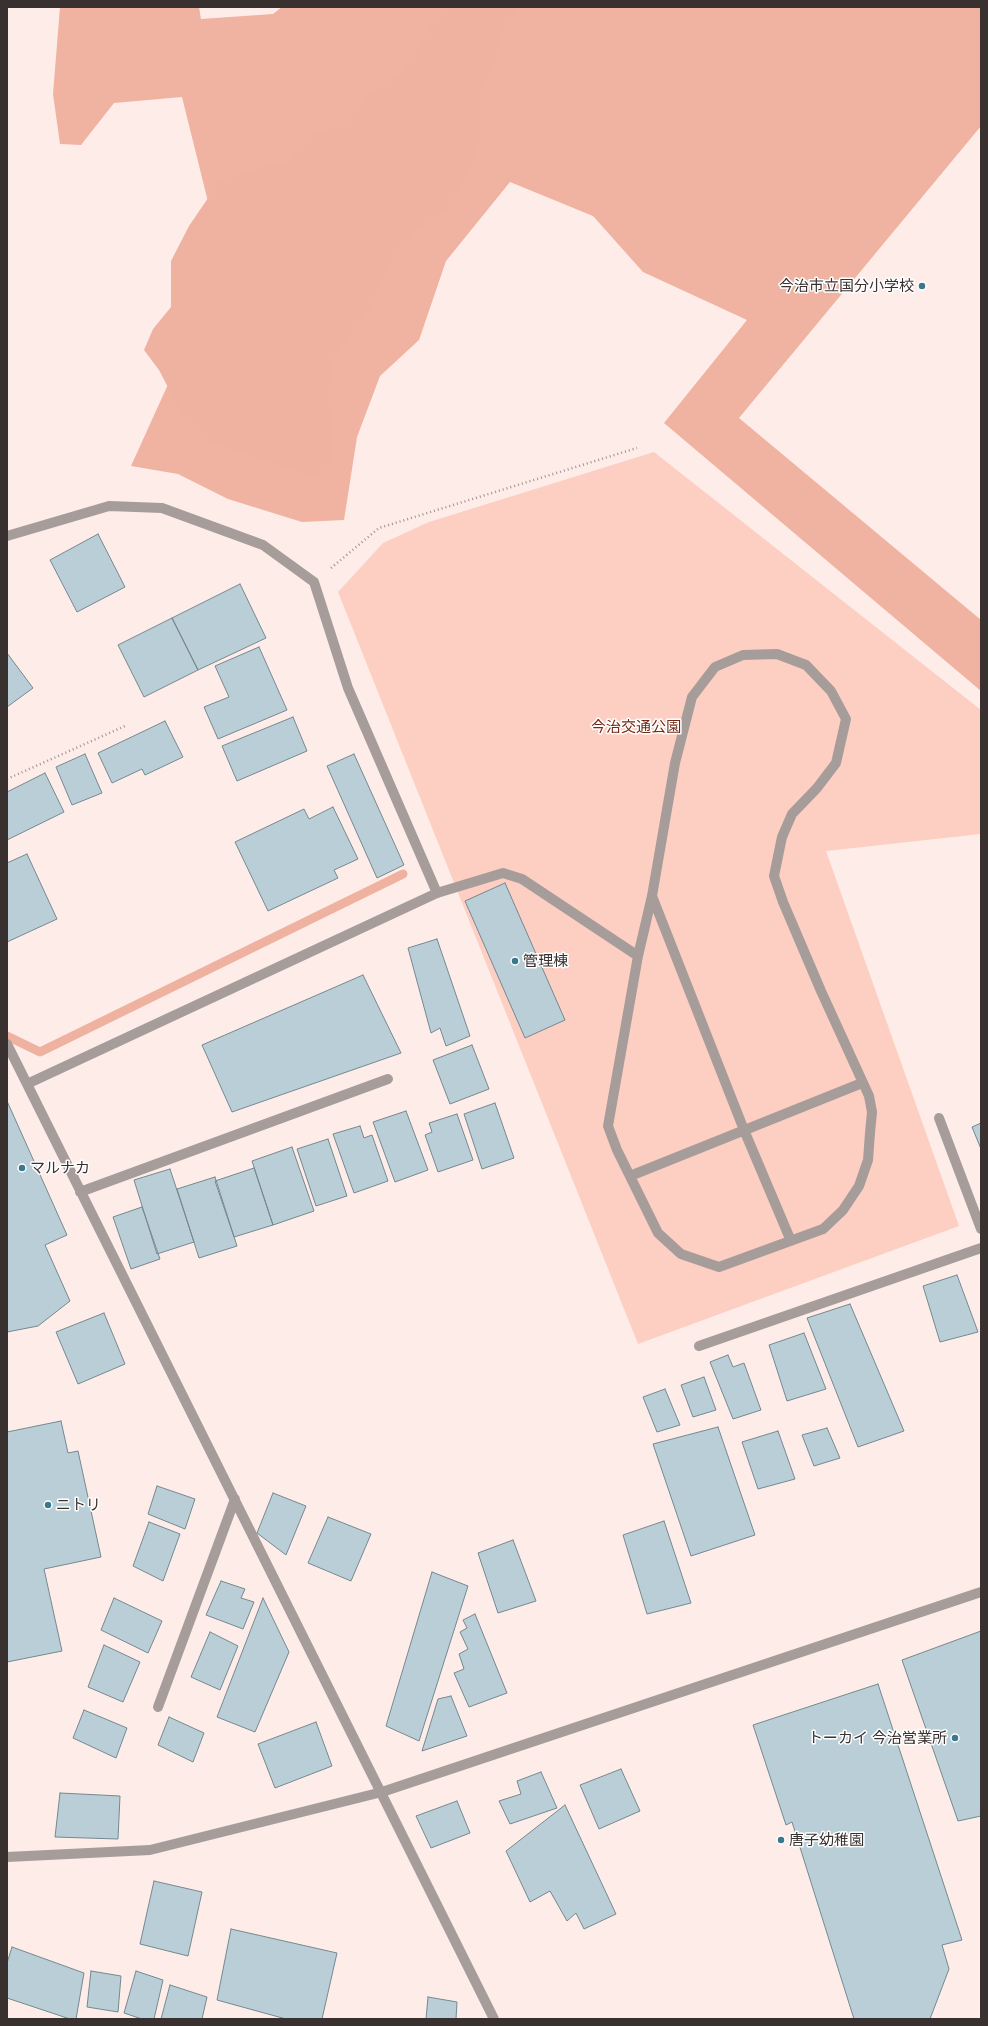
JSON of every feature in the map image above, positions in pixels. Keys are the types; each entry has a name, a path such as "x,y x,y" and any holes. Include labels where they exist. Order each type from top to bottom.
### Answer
{"street":[{"path":"7,536 109,506 162,508 262,545 314,582 348,688 437,893"},
{"path":"777,654 806,665 831,691 846,719 836,763 818,788 792,814 782,837 774,876 783,902 869,1096 872,1112 868,1160 859,1186 843,1210 824,1229 720,1267 681,1254 658,1233 630,1176 608,1126 638,956 652,896 675,763 692,697 715,668 743,655 777,654"},
{"path":"27,1084 437,893 503,873 522,879 638,956"},
{"path":"652,896 744,1130 791,1241"},
{"path":"7,1044 382,1792 494,2019"},
{"path":"80,1192 388,1078"},
{"path":"630,1176 862,1083"},
{"path":"939,1118 981,1229"},
{"path":"699,1346 981,1248"},
{"path":"158,1707 235,1499"},
{"path":"7,1857 150,1850 382,1792 981,1592"}],"path":[{"path":"314,582 379,528 637,448"},
{"path":"7,779 125,726"}],"green space":[{"name":"今治交通公園","path":"654,452 981,710 981,834 826,851 959,1226 638,1344 338,592 383,543 429,522"}],"shaded area":[{"path":"60,7 199,7 201,19 273,14 282,7 981,7 981,126 739,418 981,620 981,691 664,423 747,320 643,272 593,216 510,182 446,261 419,340 380,376 357,437 344,520 302,522 228,499 178,474 131,466 175,369 216,234 182,97 114,103 81,145 60,144 53,94"},
{"path":"450,7 518,7 502,32 494,64 480,94 479,141 468,175 447,208 414,232 385,272 372,306 329,362 335,388 330,463 318,478 207,441 186,422 159,370 144,350 153,329 171,307 171,261 189,226 221,179 255,171 270,162 287,163 311,134 343,126 368,95 402,73 435,20"}],"building":[{"path":"98,534 125,587 77,612 50,560"},
{"path":"240,584 266,638 198,670 172,618"},
{"path":"172,618 198,670 144,697 118,645"},
{"path":"259,647 287,710 218,739 204,707 229,697 215,666"},
{"path":"7,653 33,688 7,707"},
{"path":"293,717 307,751 237,781 222,746"},
{"path":"165,721 183,757 145,775 142,769 112,783 98,753"},
{"path":"85,754 102,793 72,805 56,767"},
{"path":"354,754 404,865 377,878 327,766"},
{"path":"45,773 64,812 7,840 7,792"},
{"path":"333,807 358,859 334,870 338,878 268,911 235,842 304,809 309,819"},
{"path":"27,854 57,919 7,942 7,863"},
{"name":"管理棟","path":"505,883 565,1020 525,1038 465,901"},
{"path":"437,939 470,1036 446,1046 440,1028 431,1033 408,948"},
{"path":"363,975 401,1053 232,1112 202,1045"},
{"path":"472,1045 489,1089 450,1104 433,1060"},
{"name":"マルナカ","path":"7,1101 67,1235 45,1245 70,1301 38,1326 7,1332"},
{"path":"495,1103 514,1158 482,1169 464,1114"},
{"path":"406,1111 428,1170 395,1182 373,1122"},
{"path":"457,1114 473,1160 438,1172 425,1135 432,1132 429,1123"},
{"path":"981,1123 981,1149 972,1127"},
{"path":"360,1126 364,1138 372,1135 388,1181 354,1193 333,1134"},
{"path":"328,1139 347,1196 316,1206 297,1149"},
{"path":"292,1147 314,1211 273,1225 252,1161"},
{"path":"254,1168 273,1225 234,1237 215,1181"},
{"path":"170,1169 194,1242 157,1254 134,1180"},
{"path":"215,1177 237,1246 199,1258 177,1189"},
{"path":"142,1207 160,1259 131,1269 113,1217"},
{"path":"957,1275 978,1332 940,1342 923,1286"},
{"path":"850,1304 904,1431 858,1447 807,1318"},
{"path":"104,1313 125,1364 78,1384 56,1332"},
{"path":"804,1333 826,1389 787,1401 769,1345"},
{"path":"728,1355 733,1367 744,1363 761,1410 733,1419 710,1362"},
{"path":"704,1377 716,1410 693,1417 681,1385"},
{"path":"665,1389 680,1425 657,1432 643,1397"},
{"name":"ニトリ","path":"61,1421 68,1453 78,1451 101,1557 44,1569 62,1651 7,1662 7,1432"},
{"path":"718,1427 755,1535 691,1556 653,1444"},
{"path":"827,1428 840,1458 814,1466 802,1435"},
{"path":"778,1431 795,1479 758,1489 742,1442"},
{"path":"157,1486 195,1499 185,1529 148,1514"},
{"path":"273,1493 306,1506 286,1555 257,1533"},
{"path":"328,1517 371,1534 351,1581 308,1563"},
{"path":"664,1521 691,1603 647,1614 623,1535"},
{"path":"149,1522 180,1534 163,1581 133,1566"},
{"path":"513,1540 536,1601 498,1613 478,1553"},
{"path":"432,1572 468,1586 419,1741 386,1726"},
{"path":"221,1581 245,1589 241,1598 254,1602 243,1629 206,1615"},
{"path":"114,1598 162,1621 148,1653 101,1630"},
{"path":"263,1598 289,1652 255,1732 217,1717"},
{"path":"475,1614 507,1693 469,1707 454,1673 464,1669 459,1654 468,1649 460,1632 467,1628 463,1620"},
{"name":"トーカイ 今治営業所","path":"981,1631 981,1816 958,1821 902,1660"},
{"path":"210,1632 238,1646 220,1690 191,1677"},
{"path":"104,1645 140,1662 123,1702 88,1687"},
{"path":"878,1684 962,1940 942,1945 949,1969 930,2019 854,2019 792,1822 786,1825 753,1725"},
{"path":"451,1696 467,1736 422,1751 438,1699"},
{"path":"84,1710 127,1728 116,1758 73,1738"},
{"path":"169,1717 204,1733 193,1762 158,1745"},
{"path":"316,1722 332,1766 275,1788 258,1744"},
{"path":"621,1769 640,1811 599,1829 580,1785"},
{"path":"541,1772 557,1808 510,1824 499,1801 521,1794 517,1781"},
{"path":"60,1793 120,1796 118,1839 55,1837"},
{"path":"457,1801 470,1833 431,1848 416,1816"},
{"path":"565,1805 616,1914 584,1929 576,1913 567,1921 550,1891 530,1902 506,1851"},
{"path":"154,1881 202,1892 188,1956 140,1944"},
{"path":"231,1929 337,1953 322,2019 286,2019 217,2000"},
{"path":"12,1947 84,1973 76,2019 70,2019 7,1998 7,1963"},
{"path":"91,1971 121,1976 118,2012 87,2007"},
{"path":"136,1971 163,1980 154,2019 142,2019 124,2013"},
{"path":"170,1985 207,1997 202,2019 161,2019"},
{"path":"428,1997 457,2002 456,2019 426,2019"}],"waterway":[{"path":"7,1036 40,1052 403,874"}],"place":[{"name":"今治市立国分小学校","path":"922,286"},
{"name":"管理棟","path":"515,961"},
{"name":"マルナカ","path":"22,1168"},
{"name":"ニトリ","path":"48,1505"},
{"name":"トーカイ 今治営業所","path":"955,1738"},
{"name":"唐子幼稚園","path":"781,1840"}]}
